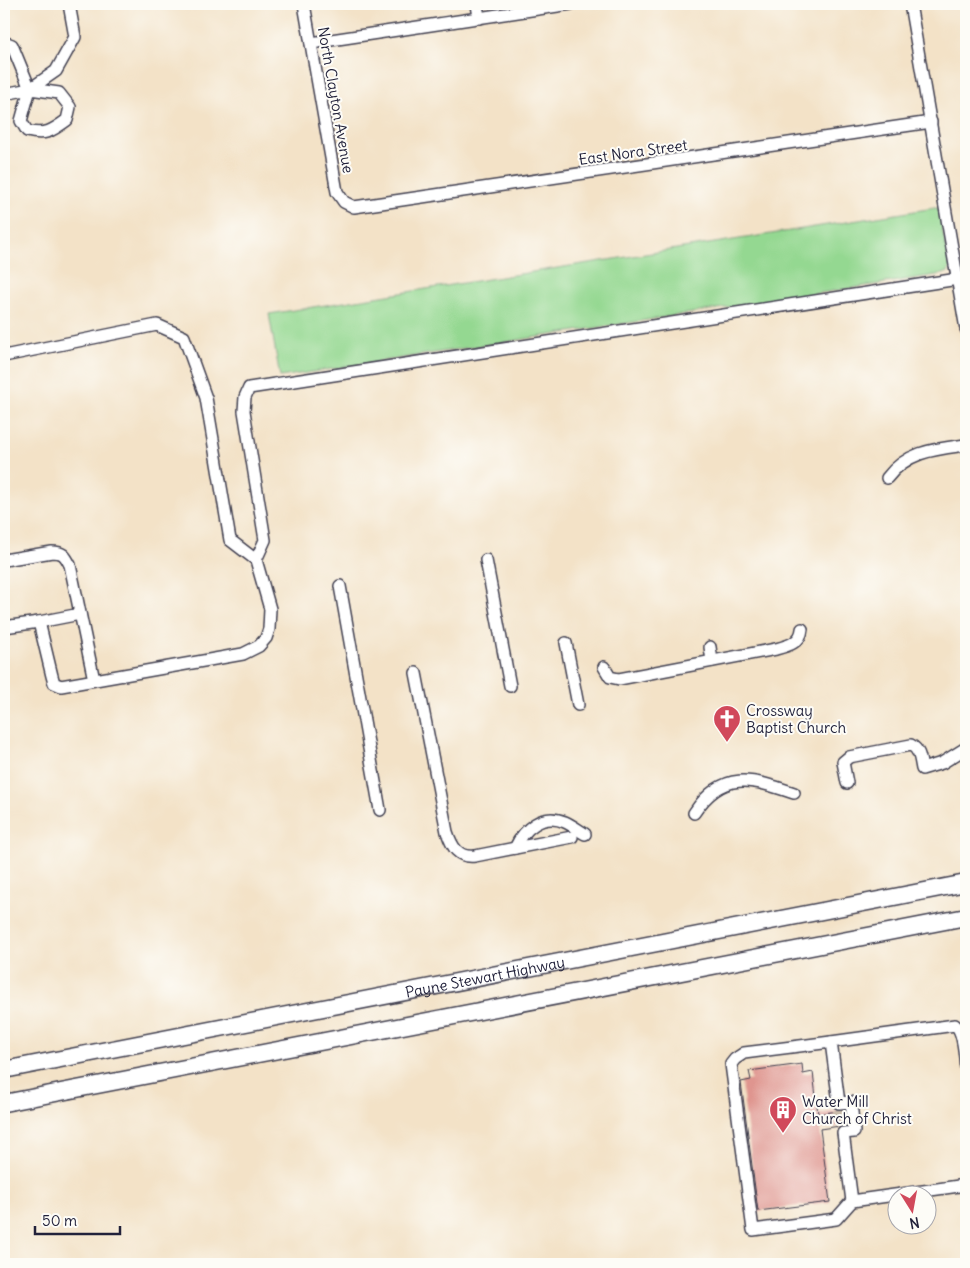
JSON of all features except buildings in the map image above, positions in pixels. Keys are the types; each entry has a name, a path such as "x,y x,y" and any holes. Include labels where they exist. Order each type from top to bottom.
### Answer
{"highway":[{"name":"Payne Stewart Highway","path":"4,1070 966,883"},
{"path":"4,1103 966,917"}],"street":[{"path":"4,94 30,90 59,93 70,107 66,120 53,130 38,134 27,131 21,121 30,90 56,71 75,37 69,4"},
{"name":"North Clayton Avenue","path":"304,4 337,192 342,200"},
{"path":"477,4 480,18"},
{"path":"311,43 571,4"},
{"path":"910,4 966,329"},
{"path":"4,42 12,45 30,90"},
{"name":"East Nora Street","path":"342,200 358,208 930,122"},
{"path":"256,560 265,540 244,411 245,397 249,388 958,279"},
{"path":"4,356 157,325 184,337 206,398 230,540 256,560 270,609 269,629 266,638 259,646 243,654 61,686 54,683 39,622"},
{"path":"887,478 901,463 915,455 932,450 966,445"},
{"path":"4,560 52,552 60,552 65,555 70,565 94,680"},
{"path":"486,560 510,686"},
{"path":"340,586 380,810"},
{"path":"4,628 80,614"},
{"path":"604,667 610,677 619,680 787,646 800,637 802,629"},
{"path":"566,643 578,705"},
{"path":"710,647 712,661"},
{"path":"416,673 447,832 452,844 460,854 468,856 572,837"},
{"path":"847,783 843,764 844,760 849,757 911,745 917,749 922,768 942,763 966,748"},
{"path":"694,813 709,794 725,784 757,782 794,794"},
{"path":"515,848 520,837 529,827 540,821 560,820 585,834"},
{"path":"966,1070 961,1032 958,1026 955,1025 744,1053 738,1056 732,1064 753,1230 836,1219 852,1201 966,1185"},
{"path":"831,1042 839,1107 851,1102 854,1132 842,1130 852,1201"}],"green space":[{"path":"938,208 950,268 948,272 943,274 280,377 269,314"}],"tunnel":[{"path":"838,1110 841,1127"}],"place":[{"name":"Crossway Baptist Church","path":"727,743"},
{"name":"Water Mill Church of Christ","path":"783,1134"}]}
